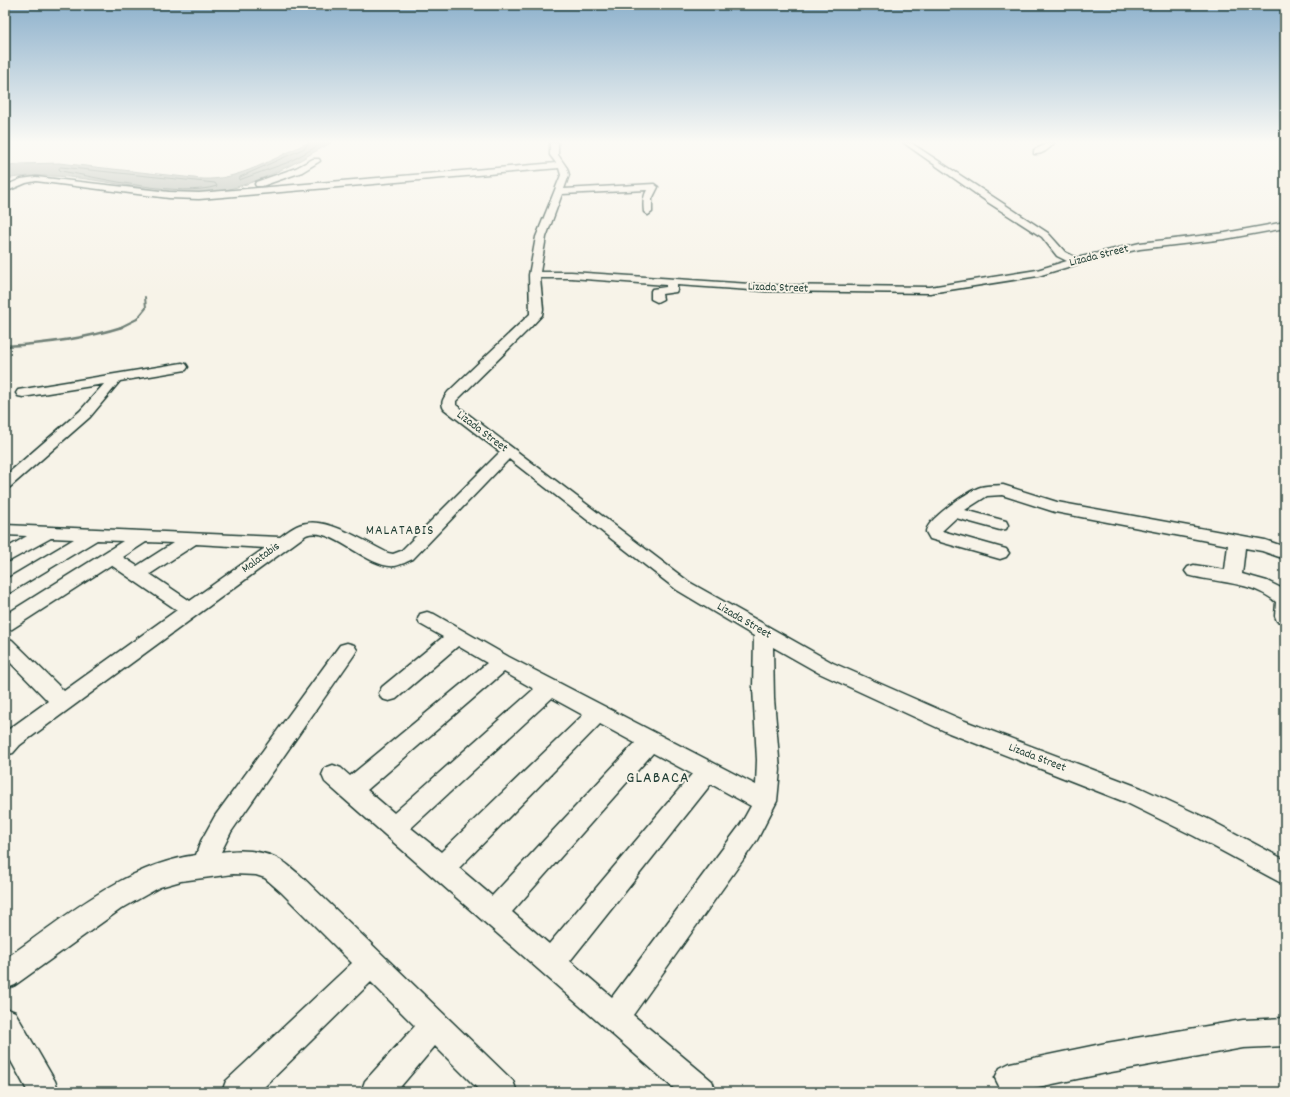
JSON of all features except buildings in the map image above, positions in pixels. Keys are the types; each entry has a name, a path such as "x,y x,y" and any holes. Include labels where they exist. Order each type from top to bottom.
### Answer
{"street":[{"path":"162,194 189,196 229,194"},
{"path":"558,194 540,237 534,275 571,275 671,286"},
{"path":"648,194 648,212"},
{"path":"982,194 1045,235 1061,254 1075,261"},
{"name":"Lizada Street","path":"671,286 689,289 694,283 793,288 930,290 1026,276 1051,270 1075,261 1140,246 1225,236 1285,225"},
{"name":"Lizada Street","path":"534,275 538,304 536,314 526,326 453,395 448,403 449,406 456,412 683,586 826,668 957,727 1133,795 1202,828 1285,873"},
{"path":"657,299 656,291 671,286"},
{"path":"23,393 182,367"},
{"path":"5,484 85,414 116,378"},
{"name":"Malatabis","path":"7,738 62,702 300,531 308,528 324,528 385,559 400,558 407,555 508,452"},
{"path":"1000,553 936,535 934,528 952,512 975,496 984,492 1004,490 1055,507 1265,546 1285,553"},
{"path":"952,512 1000,525"},
{"path":"5,530 283,543"},
{"path":"5,556 48,532"},
{"path":"5,588 94,534"},
{"path":"5,624 142,537"},
{"path":"138,574 192,539"},
{"path":"1233,578 1237,541"},
{"path":"111,557 191,610"},
{"path":"1194,571 1233,578 1267,587 1280,594 1285,600 1284,616"},
{"path":"427,619 502,662 765,800"},
{"path":"615,1016 749,832 765,800 768,783 768,766 763,692 764,632"},
{"path":"389,693 458,636"},
{"path":"5,645 62,702"},
{"path":"206,865 210,849 223,824 347,650"},
{"path":"502,662 342,782 615,1016 701,1092"},
{"path":"394,828 550,687"},
{"path":"442,868 598,713"},
{"path":"494,913 651,740"},
{"path":"552,962 708,771"},
{"path":"5,975 112,900 154,877 206,865 232,862 256,863 273,869 502,1092"},
{"path":"237,1092 371,964"},
{"path":"5,1022 44,1092"},
{"path":"376,1092 434,1026"},
{"path":"1010,1078 1106,1058 1243,1034 1285,1032"}],"waterway":[{"path":"120,328 137,319 146,308 145,297"},
{"path":"5,346 64,340 93,335 120,328"}],"district":[{"name":"MALATABIS","path":"400,531"},
{"name":"GLABACA","path":"658,778"}]}
